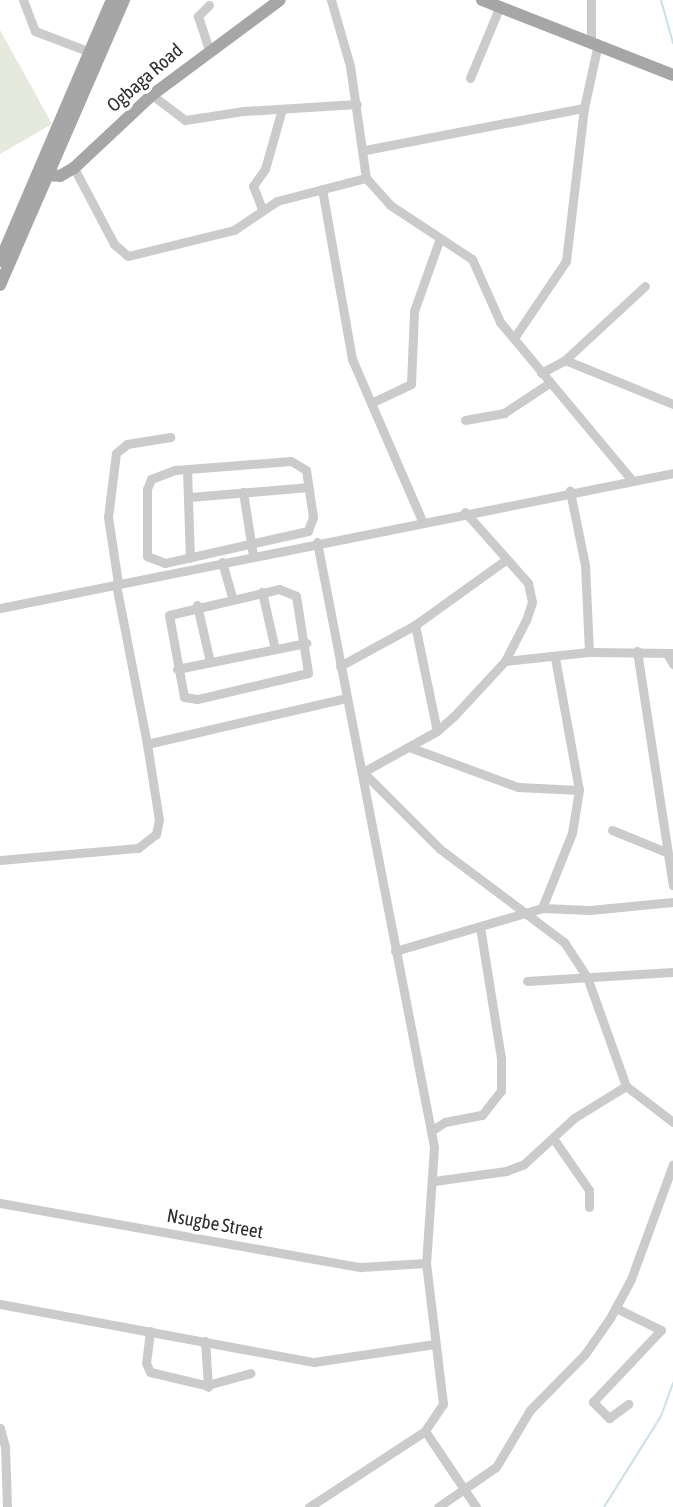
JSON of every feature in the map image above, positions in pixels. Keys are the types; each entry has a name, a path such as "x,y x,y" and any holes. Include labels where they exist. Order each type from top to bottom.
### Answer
{"main road":[{"path":"0,285 112,0"},
{"path":"0,261 124,0"},
{"name":"Ogbaga Road","path":"41,176 74,168 152,95 209,49 280,0"},
{"path":"482,0 504,5 673,75"}],"street":[{"path":"23,0 35,31 90,52"},
{"path":"331,0 357,104 365,150 366,178 390,205 440,237 479,269 500,322 548,384 631,479"},
{"path":"514,338 566,261 594,42 591,0"},
{"path":"209,5 198,16 209,49"},
{"path":"470,78 504,5"},
{"path":"152,95 185,120 282,108 357,104"},
{"path":"262,209 253,186 265,169 282,108"},
{"path":"365,150 584,108"},
{"path":"74,168 114,244 128,256 234,230 246,226 262,209 366,178"},
{"path":"322,189 346,336 371,403 422,521"},
{"path":"371,403 411,384 414,311 440,237"},
{"path":"541,373 565,360 645,286"},
{"path":"565,360 668,403 673,392"},
{"path":"465,420 504,413 548,384"},
{"path":"0,860 111,851 149,843 159,820 108,517 116,453 127,444 170,437"},
{"path":"291,461 303,465 309,487 313,517 308,531 250,541 190,558 153,562 146,551 148,482 155,476 187,469 291,461"},
{"path":"187,469 190,558"},
{"path":"0,608 465,512 673,473"},
{"path":"190,496 309,487"},
{"path":"570,491 588,593 589,652"},
{"path":"243,492 253,556"},
{"path":"362,772 437,731 505,661 532,602 527,583 465,512"},
{"path":"309,1507 425,1431 443,1404 426,1262 433,1181 431,1131 317,542"},
{"path":"340,666 415,625 507,559"},
{"path":"222,562 232,598"},
{"path":"262,592 275,649"},
{"path":"262,592 293,592 306,643 309,668 304,675 197,699 184,697 169,615 232,598 262,592"},
{"path":"197,606 210,662"},
{"path":"415,625 437,731"},
{"path":"177,669 306,643"},
{"path":"637,651 673,885"},
{"path":"505,661 555,658 589,652 637,651 670,653 673,664"},
{"path":"542,908 572,833 579,790 555,658"},
{"path":"146,744 346,698"},
{"path":"409,747 517,787 579,790"},
{"path":"362,772 440,849 532,914 564,942 587,976 626,1086 673,1122"},
{"path":"612,831 666,852"},
{"path":"395,951 532,914 542,908 590,911 673,902"},
{"path":"431,1131 445,1122 482,1115 501,1091 501,1058 480,927"},
{"path":"527,981 673,972"},
{"path":"433,1181 506,1171 537,1155 553,1138 626,1086"},
{"path":"553,1138 589,1190 589,1207"},
{"path":"438,1507 496,1467 530,1410 584,1354 616,1308 673,1164"},
{"name":"Nsugbe Street","path":"0,1203 360,1267 426,1262"},
{"path":"0,1304 314,1362 435,1345"},
{"path":"616,1308 661,1330 593,1402 609,1419 628,1404"},
{"path":"150,1331 146,1363 150,1372 208,1384 251,1373"},
{"path":"205,1340 208,1384"},
{"path":"0,1428 7,1507"},
{"path":"425,1431 476,1507"}],"shaded area":[{"path":"0,30 52,124 0,154"}],"waterway":[{"path":"661,0 673,43"},
{"path":"604,1507 661,1416 673,1383"}]}
